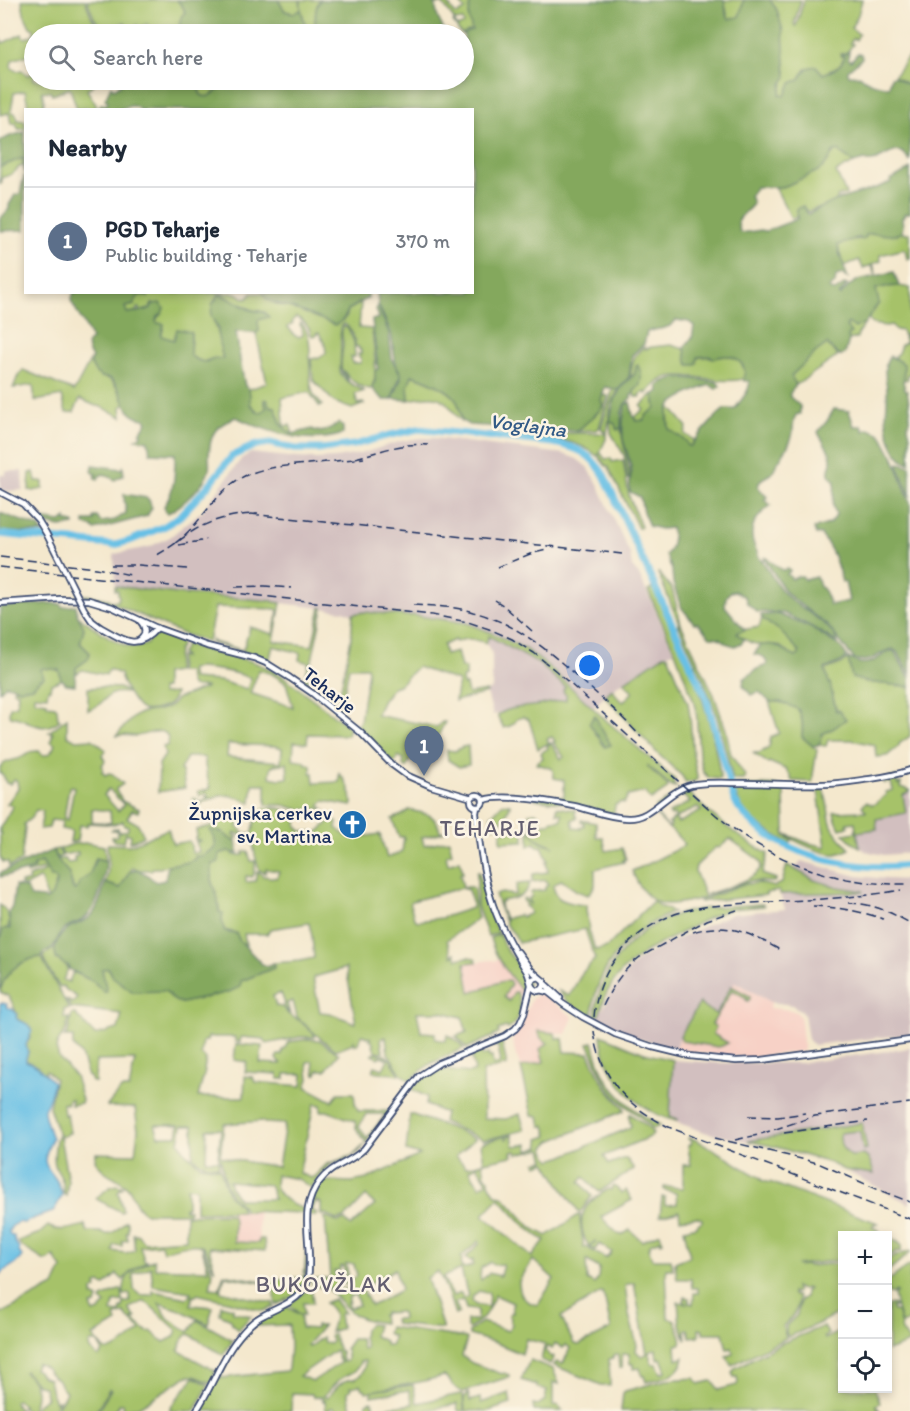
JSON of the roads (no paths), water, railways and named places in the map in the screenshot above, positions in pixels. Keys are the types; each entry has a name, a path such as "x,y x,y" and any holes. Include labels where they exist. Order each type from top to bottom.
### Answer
{"main road":[{"path":"0,492 23,504 38,520 92,621 134,642 143,641 157,628"},
{"name":"Teharje","path":"0,603 60,599 89,600 207,646 254,658 266,663 312,693 360,732 391,764 406,775 431,786 472,798"},
{"path":"134,642 141,639 145,633 144,625 138,619"},
{"path":"477,807 482,805 484,800 496,797 513,798 575,806 630,818 650,811 684,786 706,783 826,784 887,776 910,770"},
{"path":"477,807 472,804 472,798 480,795 484,800"},
{"path":"477,807 487,886 500,922 533,989 548,992 600,1026 633,1041 671,1052 736,1061 762,1060 910,1040"},
{"path":"514,948 531,970 573,1010"},
{"path":"196,1411 207,1395 232,1346 242,1333 253,1321 298,1296 306,1286 309,1262 306,1215 311,1196 320,1180 329,1171 353,1159 364,1149 419,1076 439,1063 512,1032 522,1019 531,984 535,978 539,977"},
{"path":"528,1001 540,991 544,983"}],"water":[{"path":"0,1004 7,1004 6,1007 17,1014 18,1020 30,1027 32,1031 26,1045 28,1052 26,1061 38,1067 53,1082 44,1110 52,1138 45,1161 62,1196 53,1212 24,1223 18,1222 11,1227 9,1232 11,1236 14,1236 22,1256 0,1275"}],"waterway":[{"name":"Voglajna","path":"0,534 115,545 132,540 165,526 180,516 232,456 256,445 270,443 295,449 322,449 354,445 418,429 554,443 570,447 594,461 604,475 706,698 734,800 748,819 767,834 812,856 863,866 910,865"}],"railway":[{"path":"355,458 400,446 428,445"},
{"path":"174,544 188,532 225,490 234,482 253,472 274,467 364,458"},
{"path":"251,514 622,554"},
{"path":"157,555 208,523 233,516 258,514"},
{"path":"179,545 206,540"},
{"path":"498,567 547,550"},
{"path":"0,557 96,568 131,575"},
{"path":"111,565 187,569"},
{"path":"0,567 432,615 489,629 512,639 534,653 716,815 737,832 760,846 807,868 831,875 883,884 910,884"},
{"path":"235,587 292,588"},
{"path":"495,600 532,631"},
{"path":"413,605 466,610 504,623 518,631 569,669 641,737"},
{"path":"594,1017 602,982 610,967 632,940 661,920 696,908 845,897 901,890"},
{"path":"848,903 880,909 910,923"},
{"path":"813,906 848,910 883,919"},
{"path":"603,1006 618,979 640,957 707,920 737,910"},
{"path":"693,932 717,928 738,931 749,934 780,950"},
{"path":"594,1031 597,1048 610,1078 630,1101 656,1120 671,1128 910,1219"},
{"path":"735,1140 758,1135 815,1116 910,1103"},
{"path":"748,1116 778,1117 805,1113"},
{"path":"784,1133 868,1121"},
{"path":"715,1138 818,1163 910,1202"}],"place":[{"name":"PGD Teharje","path":"424,776"},
{"name":"Župnijska cerkev sv. Martina","path":"353,824"}],"district":[{"name":"TEHARJE","path":"490,828"},
{"name":"BUKOVŽLAK","path":"324,1284"}]}
